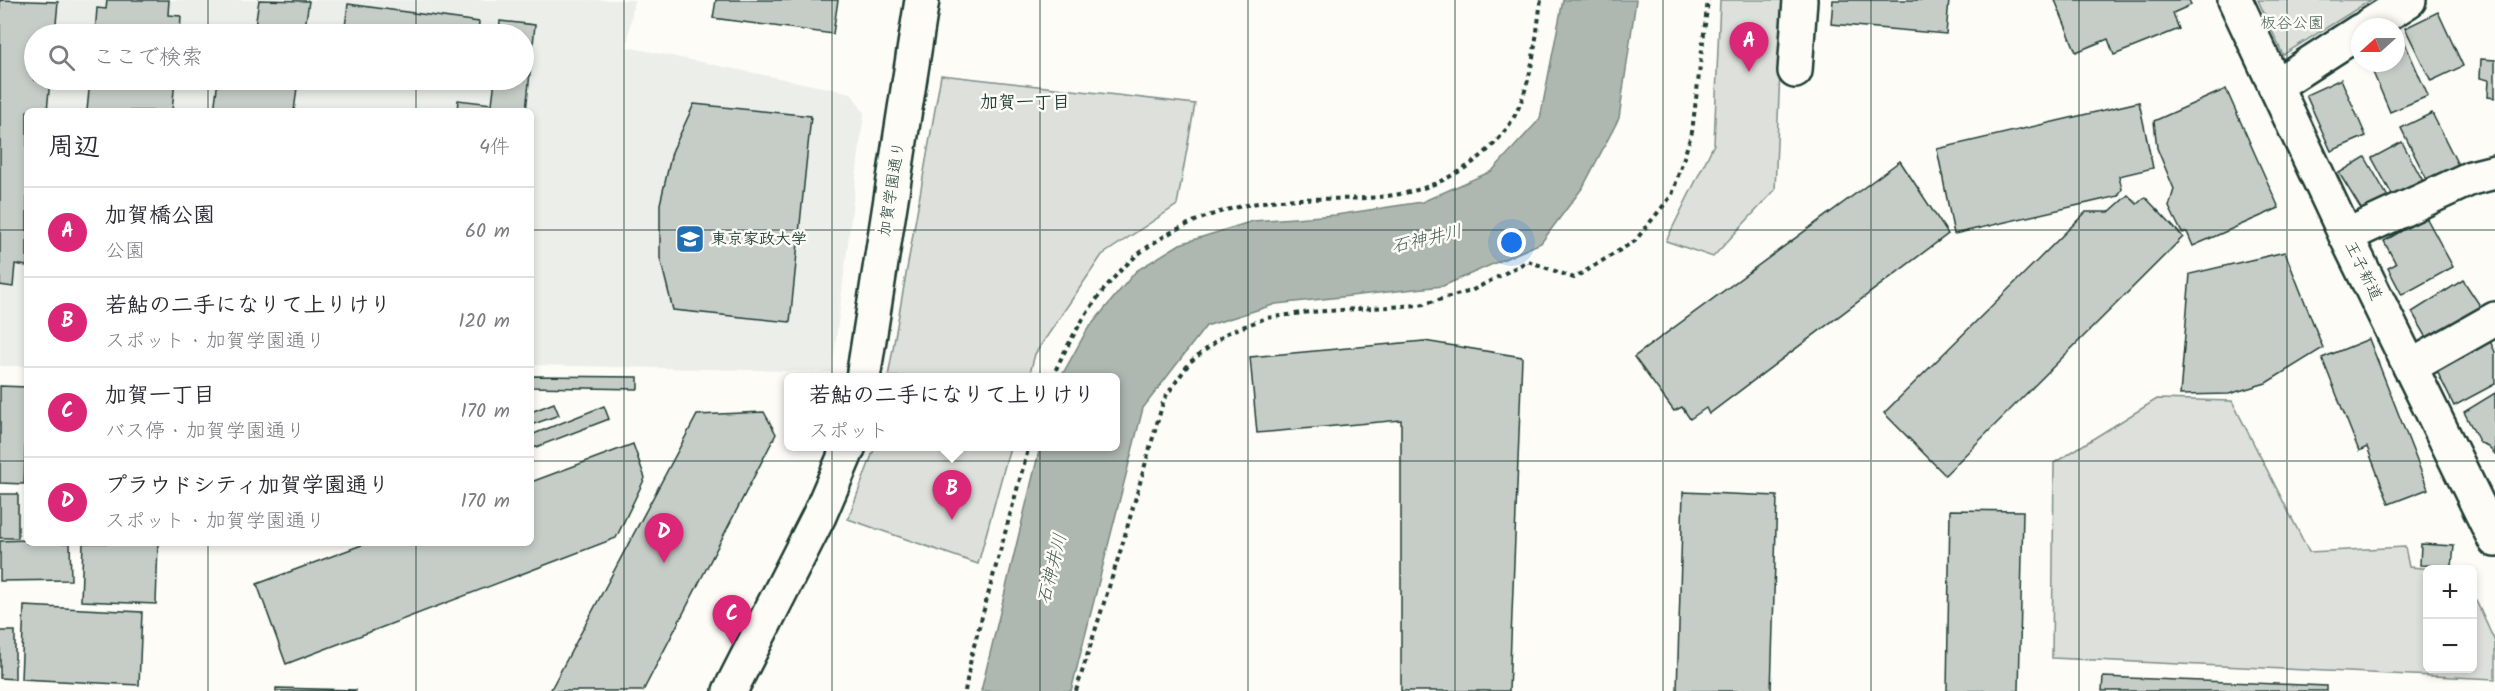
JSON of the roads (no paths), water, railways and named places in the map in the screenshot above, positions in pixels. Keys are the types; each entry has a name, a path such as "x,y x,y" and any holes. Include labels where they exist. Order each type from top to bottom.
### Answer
{"street":[{"name":"加賀学園通り","path":"864,373 922,0"},
{"path":"1795,71 1800,0"},
{"name":"王子新道","path":"2235,0 2346,236 2495,540"},
{"path":"2381,18 2409,0"},
{"path":"2275,86 2351,37"},
{"path":"2346,236 2471,178 2495,172"},
{"path":"2410,367 2495,319"},
{"path":"730,691 819,516 847,451"}],"water":[{"name":"石神井川","path":"1563,0 1636,0 1619,118 1583,187 1541,243 1443,286 1276,304 1206,326 1143,408 1071,691 981,691 1039,451 1120,451 1120,373 1063,373 1087,330 1136,271 1180,244 1253,221 1336,215 1422,202 1492,171 1540,119"}],"place":[{"name":"加賀橋公園","path":"1749,72"},
{"name":"東京家政大学","path":"690,239"},
{"name":"若鮎の二手になりて上りけり","path":"952,520"},
{"name":"プラウドシティ加賀学園通り","path":"664,563"},
{"name":"加賀一丁目","path":"732,645"}],"district":[{"name":"加賀一丁目","path":"1025,103"}],"park label":[{"name":"板谷公園","path":"2292,23"}]}
